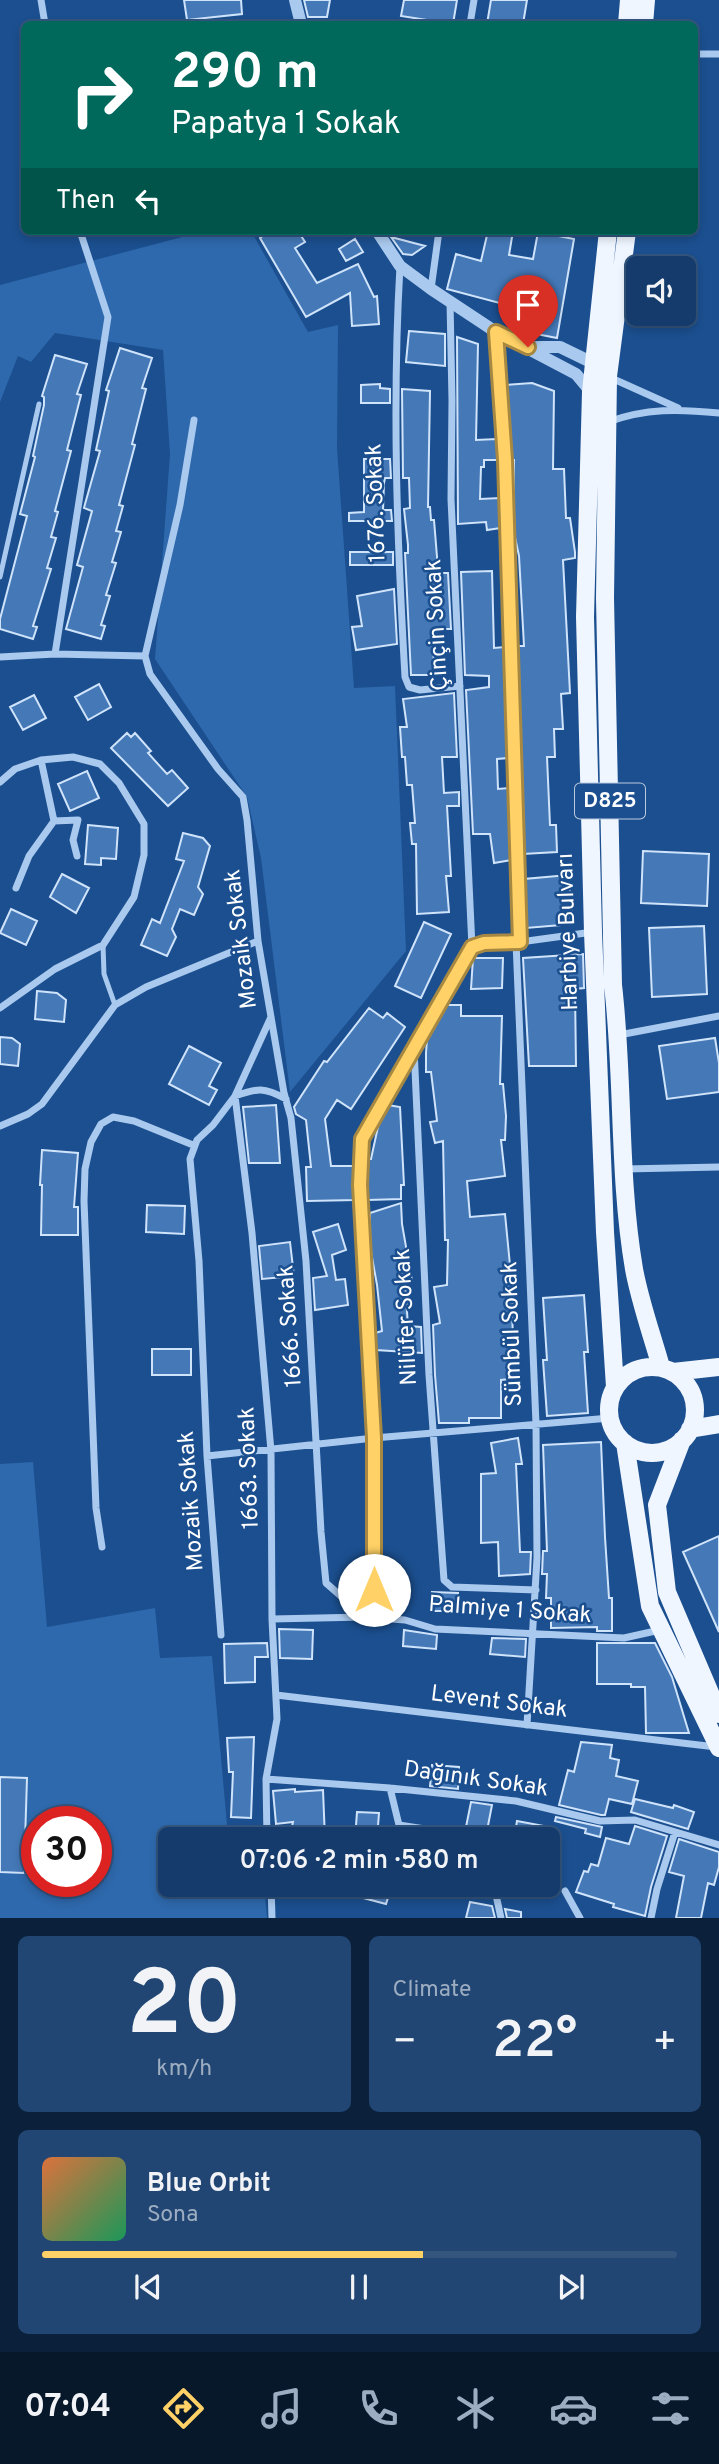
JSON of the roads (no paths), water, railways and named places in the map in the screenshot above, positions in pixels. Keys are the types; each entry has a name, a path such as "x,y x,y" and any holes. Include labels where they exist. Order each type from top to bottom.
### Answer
{"main road":[{"path":"626,21 629,0"},
{"path":"643,21 646,0"},
{"name":"Harbiye Bulvarı","path":"608,235 602,370 607,422 605,598 613,985 619,1035 624,1169 634,1269 667,1369 683,1380 691,1391 695,1404 694,1417 657,1505 667,1592 719,1714"},
{"name":"Harbiye Bulvarı","path":"602,370 626,235"},
{"path":"591,392 602,370"},
{"name":"Harbiye Bulvarı","path":"591,392 607,422"},
{"name":"Harbiye Bulvarı","path":"591,392 585,617 593,932 605,1232 615,1387 609,1407 610,1418"},
{"path":"615,1387 635,1370 648,1367 719,1367"},
{"path":"610,1418 618,1436 625,1443 636,1449 660,1452 672,1448 686,1435 719,1424"},
{"path":"625,1443 650,1606 719,1748"}],"street":[{"path":"41,0 44,21"},
{"path":"295,0 301,21"},
{"path":"470,21 474,0"},
{"path":"698,54 719,54"},
{"path":"55,654 108,317 81,235"},
{"path":"380,235 400,266 496,332 576,374 591,392"},
{"path":"431,289 438,235"},
{"name":"1676. Sokak","path":"400,266 394,438 396,532 405,677 409,687 420,690 460,686"},
{"name":"Çinçin Sokak","path":"450,301 451,499 472,947"},
{"name":"Sümbül Sokak","path":"496,332 505,460 518,942 536,1424 536,1590 527,1725"},
{"path":"528,347 560,347 681,410"},
{"path":"607,422 633,413 681,410 719,414"},
{"path":"0,657 55,654 145,656 180,505 194,420"},
{"name":"Mozaik Sokak","path":"145,656 150,674 218,769 243,797 253,870 258,941 271,1017 235,1096 193,1145 190,1160 199,1261 207,1456 221,1635"},
{"path":"0,782 15,769 41,760 73,758 100,764 119,783 144,824 144,855 134,897 103,945 55,968 0,1008"},
{"path":"16,888 29,856 54,821 41,760"},
{"path":"54,821 78,820 73,840 77,856"},
{"path":"374,1590 374,1438 361,1189 362,1139 472,947 484,943 518,942 593,932"},
{"path":"0,1126 28,1114 42,1104 115,1005 146,987 258,941"},
{"path":"619,1035 719,1016"},
{"name":"1666. Sokak","path":"271,1017 291,1118 306,1261 326,1583 365,1617"},
{"name":"Nilüfer Sokak","path":"414,1047 433,1433 444,1580 452,1587 536,1590"},
{"path":"235,1096 268,1089 286,1099"},
{"name":"1663. Sokak","path":"235,1096 252,1233 271,1451 272,1619 277,1719 265,1779 267,1827"},
{"path":"102,1546 96,1508 93,1378 88,1322 84,1201 87,1155 101,1125 113,1117 134,1122 193,1145"},
{"path":"624,1169 719,1167"},
{"path":"207,1456 374,1438 610,1418"},
{"name":"Palmiye 1 Sokak","path":"272,1619 365,1617 405,1620 435,1629 624,1638 661,1629"},
{"name":"Levent Sokak","path":"276,1695 719,1748"},
{"name":"Dağınık Sokak","path":"265,1779 516,1801 600,1821 635,1819 719,1845"},
{"path":"390,1788 399,1825 412,1827"},
{"path":"651,1918 675,1832"},
{"path":"565,1891 580,1918"},
{"path":"271,1897 272,1918"},
{"path":"496,1897 501,1918"}],"lane":[{"path":"0,577 39,404"},
{"path":"103,945 104,974 115,1005"}]}
